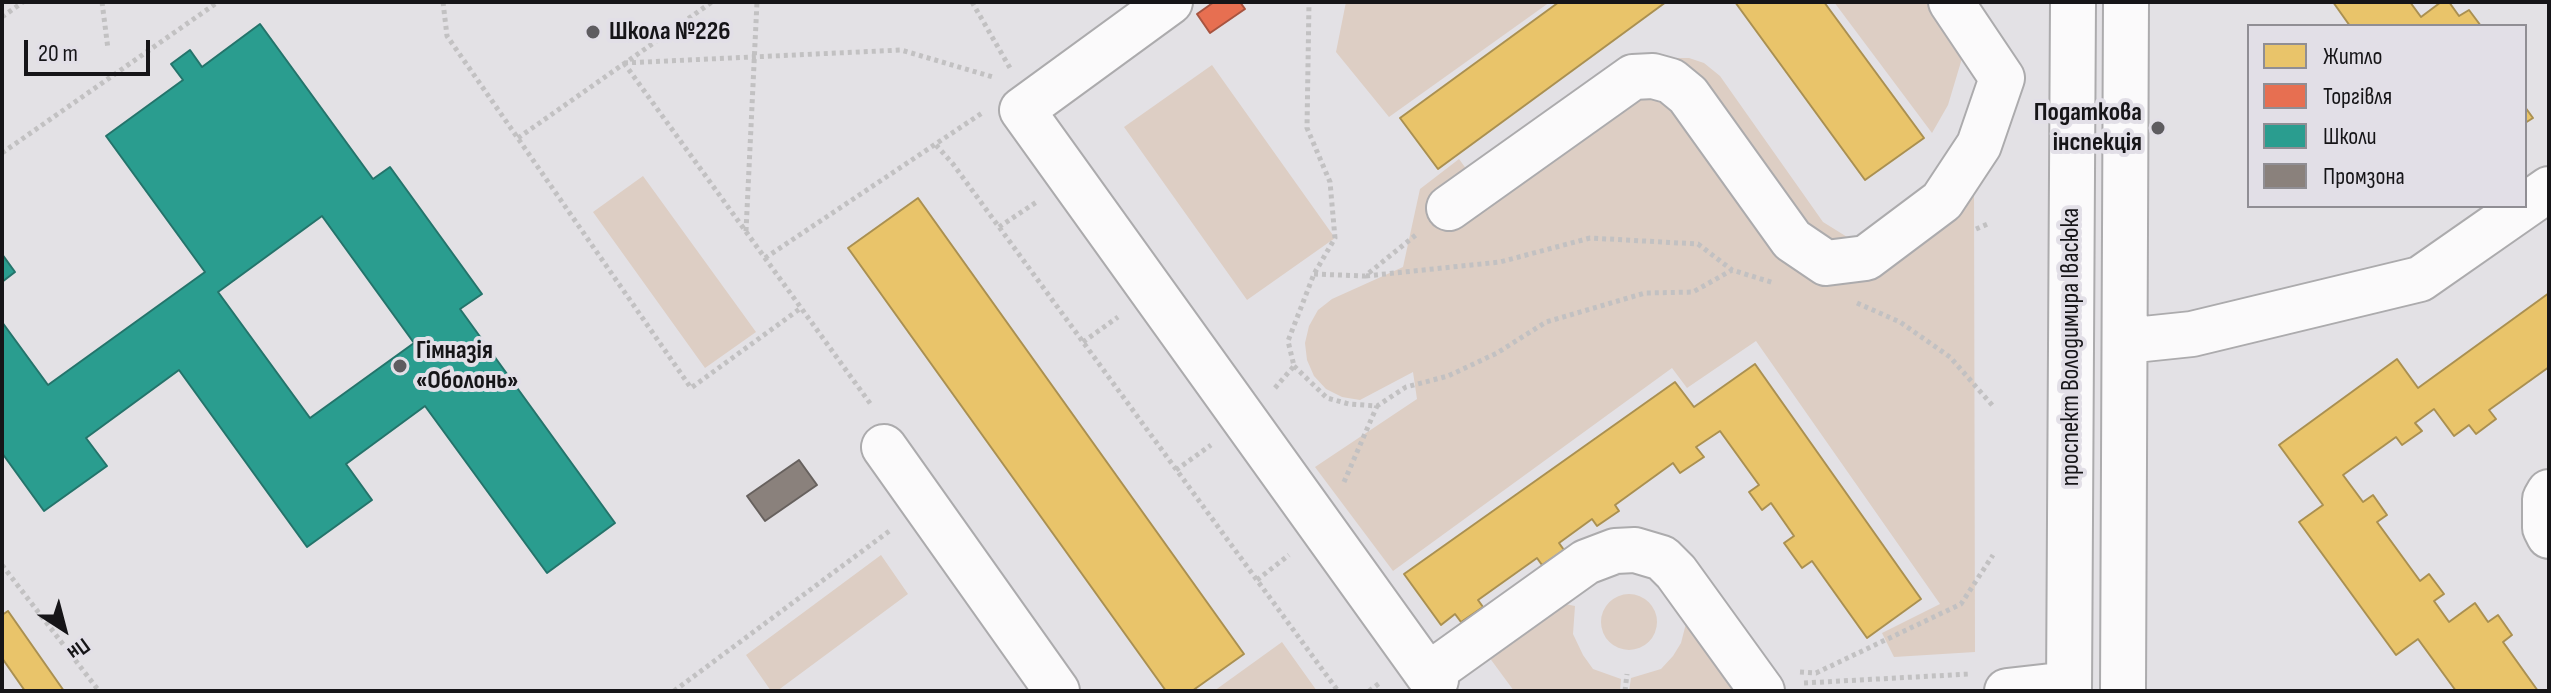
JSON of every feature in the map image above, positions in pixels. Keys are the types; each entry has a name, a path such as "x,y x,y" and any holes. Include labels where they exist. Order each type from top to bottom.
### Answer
{"street":[{"path":"1170,2 1022,110 1432,677 1586,562 1615,551 1635,550 1662,558 1774,681"},
{"path":"1951,2 2002,78"},
{"name":"проспект Володимира Івасюка","path":"2069,688 2073,2"},
{"name":"проспект Володимира Івасюка","path":"2123,691 2126,2"},
{"path":"1449,208 1633,77 1653,76 1671,81 1688,95 1792,240 1826,263 1866,258 1942,201 1979,145 2002,78"},
{"path":"2002,78 2073,78"},
{"path":"2527,204 2549,189"},
{"path":"2125,341 2192,334 2420,279 2522,208"},
{"path":"879,428 924,505 1057,691"},
{"path":"2549,492 2545,499 2545,528 2549,536"},
{"path":"2007,691 2069,688"}],"path":[{"path":"2,17 23,2"},
{"path":"102,2 108,49"},
{"path":"2,153 218,2"},
{"path":"443,2 447,36 691,388 801,308"},
{"path":"518,138 710,2"},
{"path":"746,231 757,2"},
{"path":"972,2 1014,74"},
{"path":"1288,341 1314,274 1335,238 1330,182 1307,128 1309,2"},
{"path":"624,63 901,50 1006,81"},
{"path":"624,63 801,308 879,428"},
{"path":"765,258 984,111"},
{"path":"936,145 953,164 1338,691"},
{"path":"1365,276 1449,208"},
{"path":"1314,274 1365,276 1500,262 1590,238 1698,244 1732,270 1780,285"},
{"path":"1324,529 1377,406 1406,387 1448,376 1497,353 1546,322 1645,293 1693,292 1732,270"},
{"path":"1850,300 1900,322 1950,357 1993,406"},
{"path":"1294,366 1327,398 1349,404 1377,406"},
{"path":"674,691 924,505"},
{"path":"1774,681 1816,673 1961,604 1993,555"},
{"path":"2,565 99,691"},
{"path":"1625,691 1627,674"}],"shaded area":[{"path":"1346,2 1550,2 1389,117 1336,52"},
{"path":"1834,2 1941,2 1963,55 1948,105 1932,133"},
{"path":"1672,58 1689,58 1704,63 1720,76 1823,222 1860,245 1974,193 1975,652 1894,657 1882,633 1940,604 1756,341 1687,388 1672,368 1393,571 1315,467 1417,399 1413,372 1360,400 1342,397 1326,389 1314,376 1307,360 1305,343 1309,326 1318,310 1332,299 1403,267 1420,189 1459,159 1483,192"},
{"path":"1212,65 1335,238 1247,300 1124,127"},
{"path":"643,176 756,332 705,368 593,212"},
{"path":"881,555 908,594 777,691 771,691 746,655"},
{"path":"1629,594 1649,602 1657,622 1649,642 1629,650 1609,642 1601,622 1609,602"},
{"path":"1540,599 1575,606 1573,634 1583,655 1593,669 1621,679 1620,691 1514,691 1478,642"},
{"path":"1689,612 1754,691 1629,691 1631,678 1661,669 1673,656 1681,643"},
{"path":"1282,642 1317,691 1214,691"}],"building: Житло":[{"path":"1559,2 1666,2 1438,169 1400,118"},
{"path":"1735,2 1824,2 1924,138 1865,180"},
{"path":"2333,2 2410,2 2421,17 2441,2 2449,2 2459,16 2469,10 2480,24 2349,24"},
{"path":"918,198 1244,654 1192,691 1166,691 848,248"},
{"path":"2549,293 2549,367 2489,410 2496,419 2476,434 2469,425 2454,436 2434,409 2415,423 2422,431 2402,445 2396,437 2343,475 2363,502 2373,495 2387,515 2377,522 2420,581 2429,574 2444,594 2434,601 2449,622 2475,603 2488,622 2498,615 2512,635 2503,642 2538,691 2456,691 2418,639 2396,655 2299,522 2323,505 2279,445 2397,359 2418,388"},
{"path":"1755,364 1921,599 1867,638 1812,561 1802,568 1784,543 1794,536 1771,503 1762,510 1749,492 1759,485 1720,431 1696,447 1704,457 1680,473 1673,463 1615,505 1619,511 1597,526 1592,519 1559,543 1564,550 1542,565 1537,558 1478,600 1483,607 1461,622 1455,614 1441,625 1404,574 1675,382 1694,407"},
{"path":"8,611 64,691 25,691 2,658 2,615"}],"building: Торгівля":[{"path":"1214,2 1240,2 1245,9 1210,33 1197,14"}],"building: Школи":[{"path":"260,24 373,179 390,167 482,294 460,309 615,523 547,573 425,406 346,464 372,500 307,547 179,370 86,438 107,466 44,511 2,453 2,322 48,385 205,272 106,136 183,80 171,64 190,50 202,67","holes":["322,216 414,343 310,418 218,292"]},
{"path":"2,254 15,272 2,282"}],"building: Промзона":[{"path":"799,460 817,485 765,521 747,496"}],"place":[{"name":"Школа №226","path":"593,32"},
{"name":"Податкова інспекція","path":"2158,128"},
{"name":"Гімназія «Оболонь»","path":"400,366"}]}
